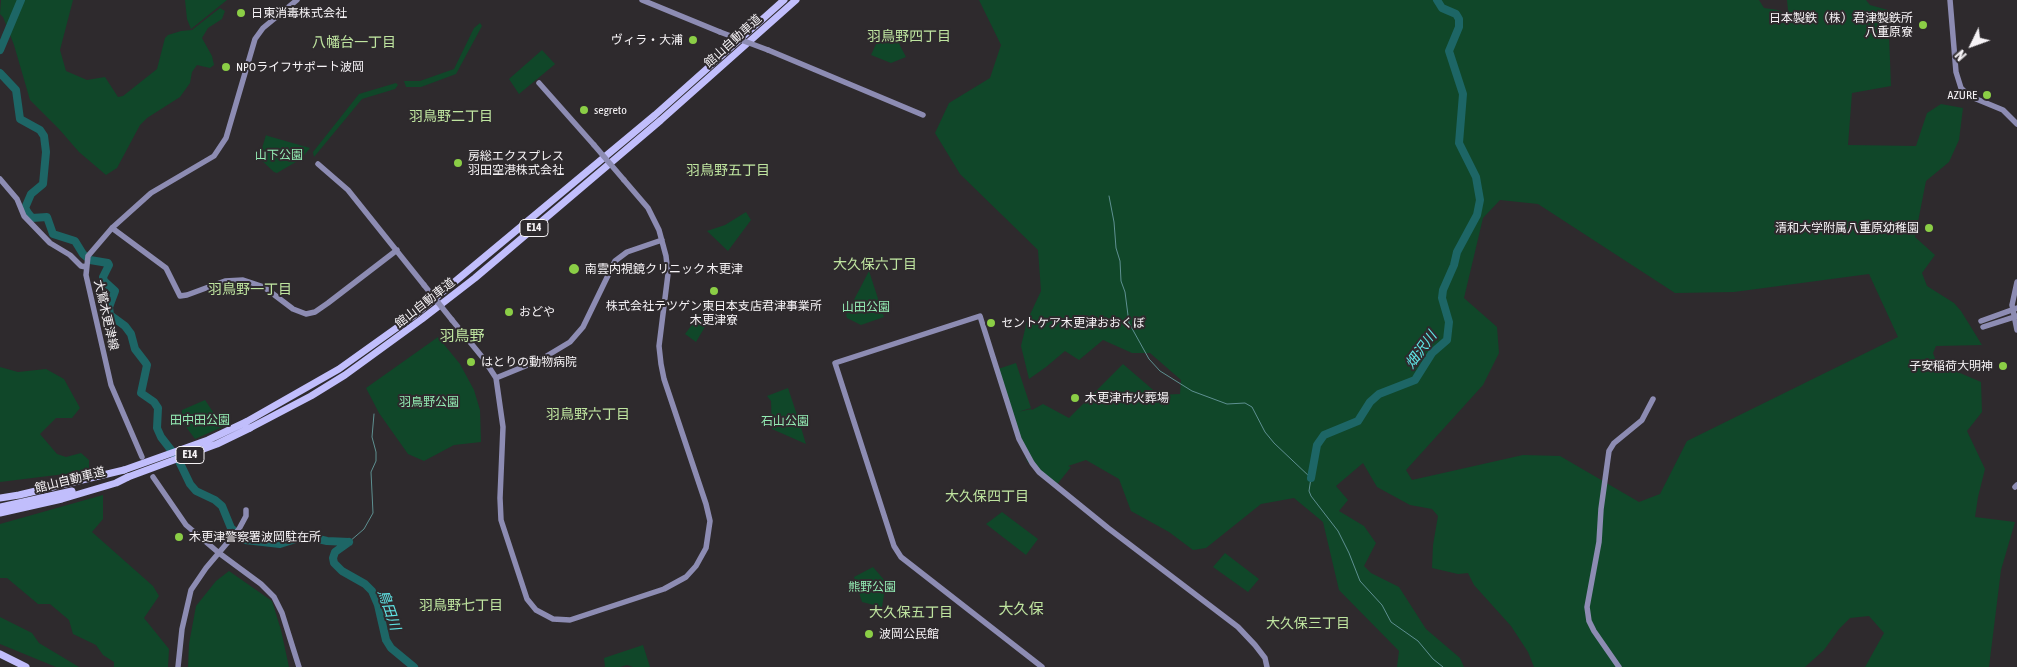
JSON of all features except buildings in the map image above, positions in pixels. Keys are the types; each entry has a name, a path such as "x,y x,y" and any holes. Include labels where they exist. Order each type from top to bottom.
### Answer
{"highway":[{"name":"館山自動車道","path":"0,507 35,501 217,444 339,370 416,314 648,121 784,0"},
{"name":"館山自動車道","path":"248,425 311,396 345,375 422,320 475,278 654,126 796,0"},
{"name":"館山自動車道","path":"0,498 126,474"},
{"path":"0,513 62,499 116,483 126,474"},
{"path":"0,493 8,492 19,495"},
{"path":"0,653 26,667"}],"street":[{"path":"86,267 91,251 112,228 150,193 214,156 226,138 255,38 263,28 297,0"},
{"path":"642,0 923,115"},
{"path":"1950,0 1956,72 1961,88 1969,96 2003,110 2017,124"},
{"path":"318,164 348,190 483,358 496,378 503,427 501,520 530,603 540,614 553,619 570,620 664,588 686,577 696,566 706,548 710,521 664,379 661,364 659,346 668,274 666,256 659,230 648,208 538,82"},
{"name":"大鷲木更津線","path":"0,179 17,199 24,216 50,243 70,255 81,266 86,267 111,385 142,457"},
{"path":"112,228 166,268 180,296 225,281 242,280 264,287 292,309 306,314 315,312 328,303 396,250"},
{"path":"496,378 540,360 570,342 583,327 615,262 627,252 662,240"},
{"path":"2017,282 2012,297 2017,330"},
{"path":"2015,309 1982,324 2015,317"},
{"path":"1042,667 901,557 894,546 835,363 980,316 1019,439 1032,464 1108,528 1238,627 1265,658 1267,667"},
{"path":"1619,667 1594,631 1589,621 1587,606 1599,542 1601,509 1609,451 1614,443 1642,420 1653,399"},
{"path":"153,477 186,525 219,553 261,584 274,597 282,613 299,667"},
{"path":"178,667 182,628 188,598 196,582 239,530 246,516 246,510"}],"green space":[{"path":"1,0 73,0 60,50 66,71 87,80 105,77 118,97 123,96 157,69 165,38 168,35 192,30 220,8 225,11 222,19 208,28 202,38 212,56 214,65 210,68 197,65 192,72 190,83 180,97 147,118 140,125 117,168 106,175 79,152 30,100 14,45 0,14"},
{"path":"185,0 227,0 191,29 187,19"},
{"path":"979,0 1759,0 1764,8 1778,10 1785,14 1788,10 1787,0 1866,0 1870,5 1888,10 1891,86 1852,93 1848,145 1916,146 1927,113 1941,104 1963,108 1959,140 1949,162 1926,181 1915,237 1935,255 1922,273 1927,286 1954,303 1982,345 1936,346 1933,353 1939,369 1953,370 1981,382 1982,412 1967,431 1985,469 1975,517 2015,522 2001,570 1989,667 1865,667 1884,633 1869,616 1850,618 1839,629 1824,650 1805,667 1534,667 1528,652 1511,626 1474,585 1468,573 1458,574 1432,568 1433,545 1438,516 1432,509 1410,505 1377,487 1363,463 1336,486 1348,500 1339,511 1364,526 1376,543 1364,566 1371,573 1399,587 1426,629 1460,658 1464,667 1397,667 1399,651 1339,590 1323,522 1294,498 1261,504 1206,548 1193,550 1169,532 1131,511 1119,479 1086,460 1068,466 1071,467 1055,487 1027,461 998,369 1016,363 1031,408 1018,412 1032,410 1043,404 1069,418 1123,364 1159,395 1180,394 1181,380 1150,353 1132,353 1103,340 1079,360 1065,351 1029,379 1021,346 1027,321 1041,291 1038,250 960,174 935,133 949,103 990,78 1001,45","holes":["1500,200 1538,204 1675,293 1734,292 1869,274 1898,337 1687,441 1660,494 1639,502 1560,456 1523,455 1412,480 1406,470 1483,385 1499,353 1497,327 1464,298 1483,218"]},
{"path":"480,23 482,26 456,74 421,87 406,87 404,81 420,81 454,69 474,28"},
{"path":"892,30 906,57 891,63 871,55 876,44"},
{"path":"542,50 555,64 519,94 509,79"},
{"path":"396,83 398,85 395,89 362,99 314,157 313,152 359,94"},
{"name":"山下公園","path":"266,135 310,148 301,159 277,173 259,158"},
{"path":"746,212 751,220 728,251 707,231 725,225"},
{"name":"山田公園","path":"869,271 884,317 861,325 847,318 846,315"},
{"path":"700,314 709,320 696,342 685,334"},
{"name":"羽鳥野公園","path":"438,337 460,364 474,390 480,410 481,442 454,445 424,461 408,454 379,413 366,388"},
{"path":"0,367 18,372 46,369 64,379 80,408 72,418 56,418 40,434 57,454 66,457 81,453 89,460 89,471 0,482"},
{"name":"石山公園","path":"788,388 806,444 772,429 771,401 767,396"},
{"name":"田中田公園","path":"205,400 215,415 229,424 195,439 181,420 182,410"},
{"path":"103,495 103,519 92,532 153,586 159,596 144,618 169,649 168,667 114,667 114,662 103,655 96,645 73,634 69,620 50,604 38,604 7,578 0,578 0,524"},
{"path":"1002,512 1038,539 1026,555 986,524"},
{"path":"1225,553 1259,579 1248,592 1213,567"},
{"name":"熊野公園","path":"873,567 886,582 882,607 862,602 854,577"},
{"path":"229,571 272,601 289,667 188,667 189,644 196,606 216,581"},
{"path":"0,617 32,633 39,643 79,667 56,667 0,644"},
{"path":"643,645 650,667 627,665 605,667 604,658"}],"waterway":[{"name":"鳥田川","path":"0,50 21,0"},
{"name":"畑沢川","path":"1311,478 1317,445 1324,435 1358,421 1370,402 1379,394 1415,380 1432,353 1447,340 1449,322 1442,298 1443,290 1454,265 1457,252 1477,215 1480,200 1476,177 1459,143 1463,94 1449,51 1459,27 1459,19 1456,14 1442,8 1437,0"},
{"name":"鳥田川","path":"0,73 16,90 20,119 40,130 44,136 46,152 43,184 31,194 25,208 32,218 47,217 53,234 75,241 83,254 90,260 108,263 109,265 103,277 104,281 115,291 109,307 110,315 125,326 131,334 135,349 147,365 141,393 154,402 158,408 157,428 161,437 178,459 190,484 196,491 215,500 222,506 231,528 245,540 280,544 305,536 327,541 349,542"},
{"path":"1109,196 1129,323 1149,359 1160,371 1192,391 1227,404 1245,403 1252,407 1265,432 1274,443 1311,478 1309,491 1311,496 1338,531 1360,581 1382,605 1391,622 1418,641 1433,659 1443,667"},
{"path":"349,542 364,529 373,513 371,472 376,461 372,437 374,414"},
{"name":"鳥田川","path":"349,542 335,552 334,563 342,571 365,584 372,591 378,605 386,640 391,648 414,667"}],"place":[{"name":"日東消毒株式会社","path":"241,13"},
{"name":"日本製鉄（株）君津製鉄所 八重原寮","path":"1923,25"},
{"name":"ヴィラ・大浦","path":"693,40"},
{"name":"NPOライフサポート波岡","path":"226,67"},
{"name":"AZURE","path":"1987,95"},
{"name":"segreto","path":"584,110"},
{"name":"房総エクスプレス 羽田空港株式会社","path":"458,163"},
{"name":"清和大学附属八重原幼稚園","path":"1929,228"},
{"name":"南雲内視鏡クリニック 木更津","path":"574,269"},
{"name":"株式会社テツゲン東日本支店君津事業所 木更津寮","path":"714,291"},
{"name":"おどや","path":"509,312"},
{"name":"セントケア木更津おおくぼ","path":"991,323"},
{"name":"はとりの動物病院","path":"471,362"},
{"name":"子安稲荷大明神","path":"2003,366"},
{"name":"木更津市火葬場","path":"1075,398"},
{"name":"木更津警察署波岡駐在所","path":"179,537"},
{"name":"波岡公民館","path":"869,634"}],"district":[{"name":"羽鳥野四丁目","path":"909,37"},
{"name":"八幡台一丁目","path":"354,43"},
{"name":"羽鳥野二丁目","path":"451,117"},
{"name":"羽鳥野五丁目","path":"728,171"},
{"name":"大久保六丁目","path":"875,265"},
{"name":"羽鳥野一丁目","path":"250,290"},
{"name":"羽鳥野","path":"462,336"},
{"name":"羽鳥野六丁目","path":"588,415"},
{"name":"大久保四丁目","path":"987,497"},
{"name":"羽鳥野七丁目","path":"461,606"},
{"name":"大久保","path":"1021,609"},
{"name":"大久保五丁目","path":"911,613"},
{"name":"大久保三丁目","path":"1308,624"}]}
